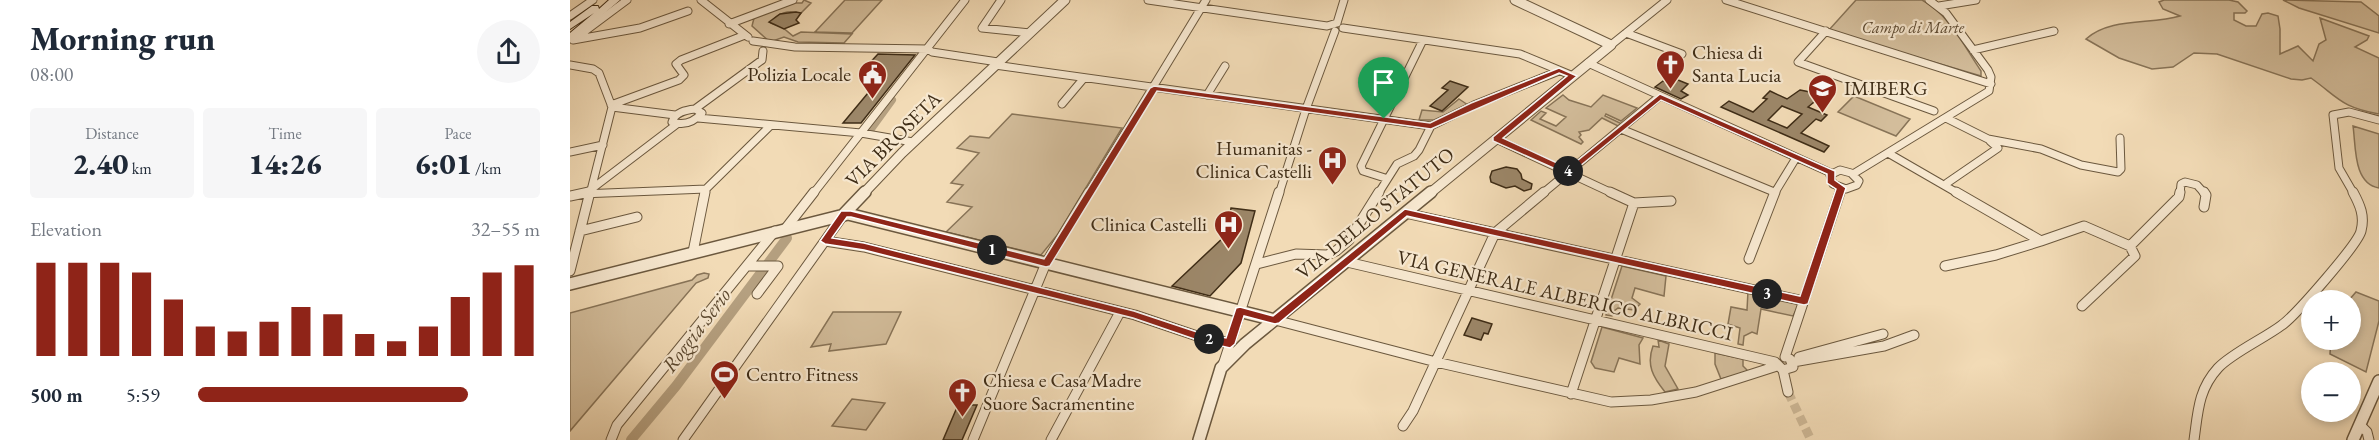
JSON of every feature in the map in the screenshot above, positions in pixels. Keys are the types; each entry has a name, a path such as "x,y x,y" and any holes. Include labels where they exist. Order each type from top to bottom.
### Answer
{"main road":[{"path":"570,26 605,0"},
{"path":"571,40 615,0"}],"street":[{"path":"570,16 593,0"},
{"path":"571,40 627,0"},
{"path":"612,106 675,115 695,109 762,60 763,51 753,41 701,0"},
{"path":"729,24 793,0"},
{"path":"611,440 617,425 734,279 781,229 861,133 965,0"},
{"path":"1001,0 982,28 1030,33"},
{"name":"VIA BROSETA","path":"683,440 844,214 913,142 1065,0"},
{"path":"1148,0 1327,26 1340,25 1520,54 1573,76"},
{"path":"973,440 1046,263 1206,0"},
{"path":"1199,440 1306,109 1335,31 1340,25 1344,0"},
{"path":"1515,0 1611,45"},
{"name":"VIA DELLO STATUTO","path":"1221,368 1245,344 1667,0"},
{"path":"1726,0 1991,84"},
{"path":"1853,174 1988,93 1991,84 1988,70 1939,6 1929,0"},
{"path":"1939,6 1976,0"},
{"path":"571,40 640,27 688,11"},
{"path":"1327,26 1328,30 1335,31"},
{"path":"1973,50 2054,31"},
{"path":"1826,32 1798,62 1934,111"},
{"path":"1626,33 1682,54"},
{"path":"612,106 682,78 684,75 676,64 681,60 745,35"},
{"path":"1385,178 1363,171 1361,166 1423,40"},
{"path":"753,41 775,47 928,50 1084,78 1431,126"},
{"path":"763,51 775,47"},
{"path":"1588,63 1796,158 1831,173 1840,170 1853,174 1859,181 1851,188 1841,188 1831,181 1831,173"},
{"path":"570,65 593,69 599,73 612,106 603,145 577,230 570,271"},
{"path":"1207,95 1225,66"},
{"path":"1257,264 1296,254 1327,255 1336,251 1349,240 1385,178 1397,164 1414,156 1431,126 1474,105 1559,70"},
{"path":"1062,104 1084,78"},
{"path":"1403,426 1413,411 1495,233 1660,96"},
{"path":"675,115 672,122 685,124 698,118 702,113 695,109"},
{"path":"2194,440 2201,393 2219,367 2285,323 2345,255 2361,232 2363,217 2361,206 2339,168 2332,115 2349,112 2379,120"},
{"path":"698,118 861,133 913,142"},
{"path":"1946,118 1988,139 1998,148 1947,183"},
{"path":"589,192 677,124"},
{"path":"693,252 706,189 771,125"},
{"path":"1621,129 1774,192"},
{"path":"1988,139 2041,149 2081,165 2118,172 2121,169 2120,138"},
{"path":"1497,139 1634,203 1671,201"},
{"path":"570,152 603,145"},
{"path":"1888,153 2041,241"},
{"path":"1749,259 1774,192 1782,176 1796,158"},
{"path":"2130,246 2179,197 2181,184 2185,182 2202,188 2206,195 2204,207"},
{"path":"570,284 844,214 1240,311 1436,362 1571,394 1624,403 1672,396 1760,374 1779,366 1792,369 1789,359 1804,301 1841,188"},
{"path":"570,196 589,192 706,189"},
{"path":"1571,394 1634,203"},
{"path":"1405,213 1804,301"},
{"path":"577,230 637,217"},
{"path":"1946,266 1996,255 2084,226 2130,246 2135,256 2082,306"},
{"path":"825,241 864,247 1120,312 1230,344"},
{"name":"VIA GENERALE ALBERICO ALBRICCI","path":"1347,262 1779,366"},
{"path":"748,266 778,266 757,294"},
{"path":"1051,440 1120,312"},
{"path":"1789,359 1883,334"},
{"path":"1789,359 1884,346 1914,335"},
{"path":"1779,366 1788,392"},
{"path":"2353,440 2379,381"},
{"path":"2360,425 2367,432 2369,440"}],"green space":[{"path":"804,0 811,3 800,14 784,13 771,23 782,27 793,36 801,32 852,34 844,43 798,42 784,37 770,42 752,26 754,18 790,3 802,3"},
{"path":"845,0 882,0 852,33 815,32"},
{"name":"Campo di Marte","path":"1856,0 1922,0 1932,6 1962,41 1981,71 1981,76 1828,31"},
{"path":"2164,0 2238,2 2247,11 2234,13 2234,20 2246,26 2256,26 2262,14 2278,16 2280,54 2298,46 2313,61 2319,44 2326,40 2320,18 2369,36 2367,40 2355,47 2379,58 2379,114 2348,105 2311,78 2291,79 2217,54 2194,53 2173,67 2152,69 2119,58 2086,39 2107,27 2119,24 2180,16 2163,9 2159,2"},
{"path":"2283,0 2361,2 2379,16 2379,33 2299,8"},
{"path":"1563,95 1569,100 1591,107 1603,95 1637,108 1621,121 1606,114 1605,116 1622,124 1618,126 1602,118 1589,130 1579,132 1581,135 1579,137 1583,142 1581,144 1531,120 1541,111 1546,113 1540,119 1556,126 1566,117 1546,108"},
{"path":"1854,96 1910,119 1896,136 1838,112"},
{"path":"1459,99 1468,105 1434,120 1419,120 1422,110 1443,112"},
{"path":"1012,114 1122,128 1058,234 1041,255 946,232 972,207 947,202 963,185 951,183 979,153 957,148 970,136 989,138"},
{"path":"2353,126 2379,134 2379,188 2371,185 2360,172"},
{"path":"1622,266 1666,276 1664,296 1635,288 1632,298 1640,304 1634,310 1618,308 1612,316 1606,315"},
{"path":"704,273 709,274 708,278 696,283 570,431 570,313 692,280"},
{"path":"1748,291 1800,302 1793,316 1761,309 1757,334 1752,332 1744,336 1743,345 1738,344 1740,328 1728,324 1731,307 1747,310"},
{"path":"2361,294 2379,301 2379,321 2366,372 2361,370 2361,362 2346,362 2330,354 2330,350 2361,350"},
{"path":"833,312 901,312 886,344 829,351 831,344 811,347"},
{"path":"1602,327 1643,338 1639,345 1640,364 1619,358 1614,372 1595,368 1591,362"},
{"path":"1658,340 1669,344 1665,366 1678,389 1665,392 1652,370 1651,353 1653,346 1659,347"},
{"path":"1715,353 1743,359 1743,366 1749,372 1721,379 1715,364"},
{"path":"852,399 885,403 866,430 832,426"}],"building":[{"path":"801,13 796,20 799,23 784,29 769,22 780,14"},
{"name":"Polizia Locale","path":"878,54 915,55 861,123 843,123 883,75 872,75 879,67 867,66"},
{"name":"Chiesa di Santa Lucia","path":"1678,80 1688,84 1681,91 1688,95 1681,99 1655,87 1663,81 1670,84"},
{"path":"1450,81 1468,87 1442,111 1430,106 1448,90 1442,88"},
{"name":"IMIBERG","path":"1800,90 1810,92 1819,98 1808,107 1827,115 1821,121 1816,119 1801,133 1829,146 1824,152 1721,107 1729,101 1753,112 1767,99 1763,98 1770,91 1787,99","holes":["1782,106 1802,114 1787,128 1768,120"]},
{"path":"1506,167 1517,169 1522,179 1532,184 1531,189 1524,191 1515,186 1506,188 1491,182 1492,171"},
{"name":"Clinica Castelli","path":"1231,208 1255,211 1241,263 1210,296 1172,286 1226,235"},
{"path":"1472,318 1492,324 1488,334 1484,333 1481,340 1464,335"},
{"name":"Chiesa e Casa Madre Suore Sacramentine","path":"958,405 977,405 962,440 943,440"}],"waterway":[{"path":"871,129 892,100"},
{"name":"Roggia Serio","path":"631,440 676,386 787,238"}],"tunnel":[{"path":"1788,392 1811,440"}],"place":[{"name":"Chiesa di Santa Lucia","path":"1671,90"},
{"name":"Polizia Locale","path":"872,100"},
{"name":"IMIBERG","path":"1823,114"},
{"name":"Humanitas - Clinica Castelli","path":"1333,186"},
{"name":"Clinica Castelli","path":"1228,250"},
{"name":"Centro Fitness","path":"725,400"},
{"name":"Chiesa e Casa Madre Suore Sacramentine","path":"962,418"}],"route":[{"path":"1559,70 1573,76 1497,139 1569,172 1660,96 1831,173 1829,177 1831,181 1841,188 1804,301 1405,213 1275,320 1240,311 1230,344 1200,337 1134,315 854,244 825,241 844,214 851,214 1046,263 1154,88 1384,119 1431,126 1474,105 1559,70"}]}
